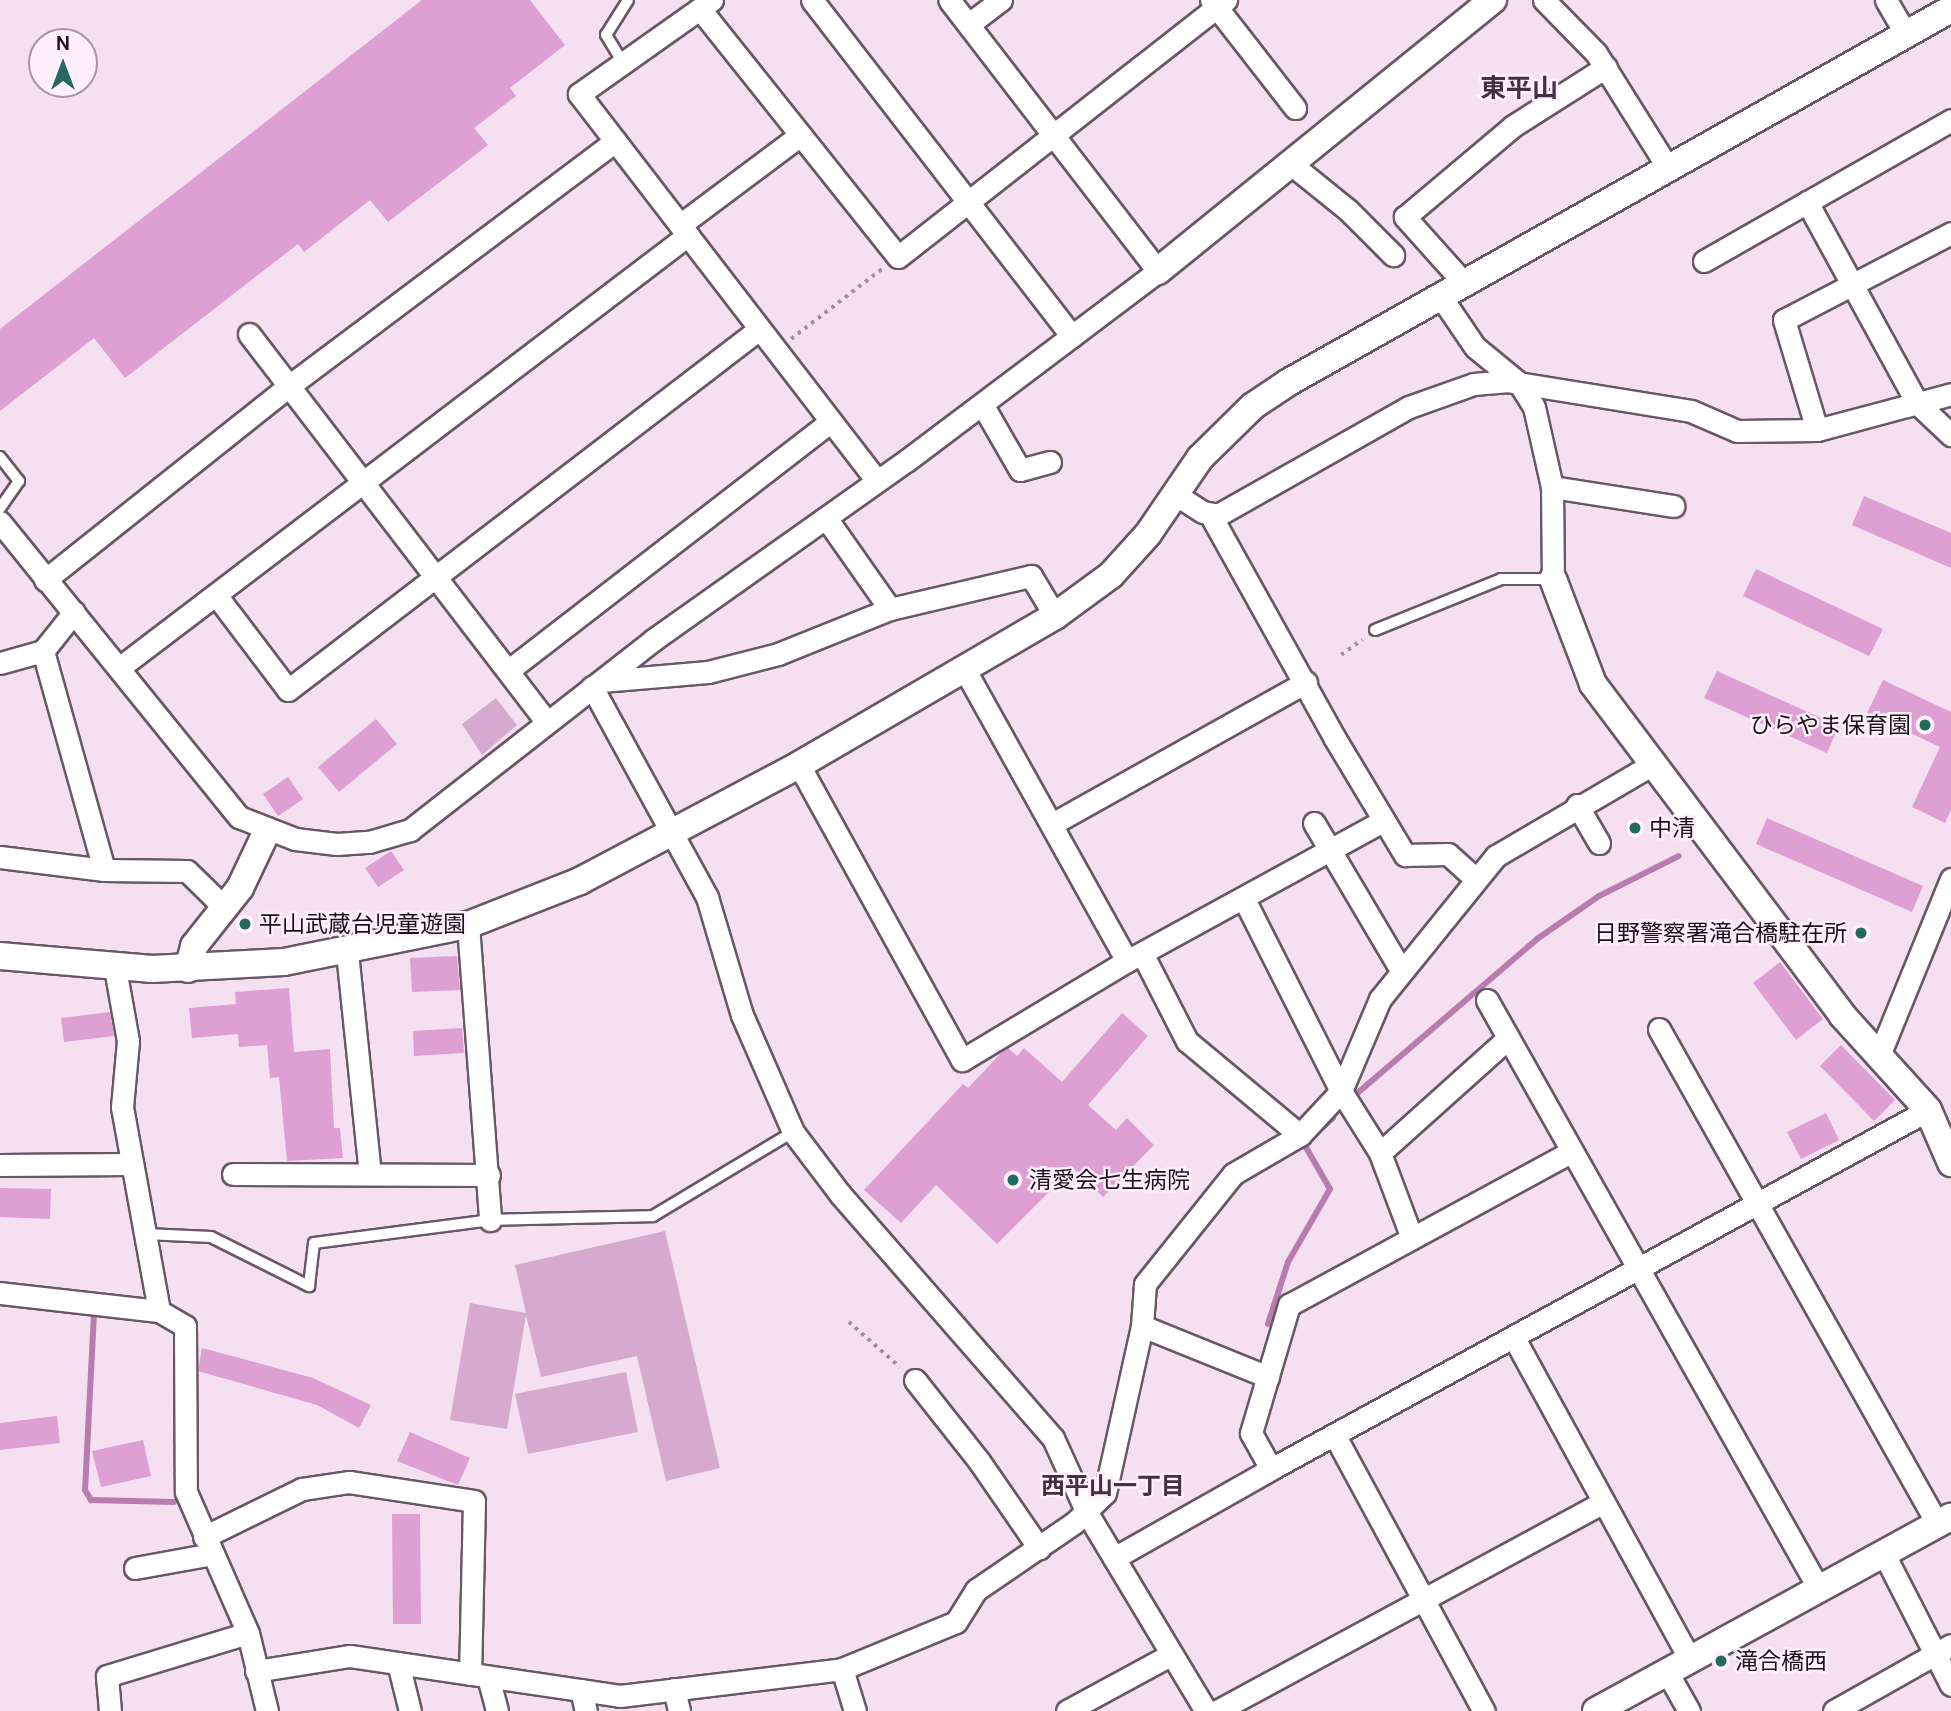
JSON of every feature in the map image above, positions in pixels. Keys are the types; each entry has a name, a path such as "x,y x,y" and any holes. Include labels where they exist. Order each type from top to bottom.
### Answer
{"street":[{"path":"812,0 1072,336"},
{"path":"949,0 1157,271"},
{"path":"969,24 1001,0"},
{"path":"0,522 119,668 224,804 267,831 337,844 369,842 410,830 546,721 982,404 1157,271 1493,0"},
{"path":"1544,0 1606,67 1668,168"},
{"path":"1886,0 1906,34"},
{"path":"877,481 829,423 579,94 706,5 799,136 898,257 1054,137 1218,2 1295,108"},
{"path":"0,956 115,968 188,969 284,962 347,952 468,925 580,881 799,765 1055,616 1111,575 1148,534 1200,457 1253,405 1951,9"},
{"path":"1464,283 1405,217 1513,126 1606,67"},
{"path":"1704,261 1951,120"},
{"path":"119,668 684,230 799,136"},
{"path":"45,580 289,386 615,141"},
{"path":"1291,164 1348,210 1393,255"},
{"path":"1807,202 1917,403 1951,436"},
{"path":"1817,430 1784,320 1951,233"},
{"path":"1441,296 1475,347 1519,383 1538,419 1552,487 1553,579 1593,684 1651,765 1842,1015 1880,1053 1928,1110 1951,1163"},
{"path":"216,595 288,690 758,330"},
{"path":"248,334 546,721"},
{"path":"1175,494 1210,514 1218,515 1409,407 1474,384 1519,383 1691,411 1737,431 1817,430 1951,394"},
{"path":"982,404 1020,470 1050,462"},
{"path":"509,670 829,423"},
{"path":"1552,487 1674,506"},
{"path":"1210,514 1383,821 1405,855 1448,854 1475,878"},
{"path":"826,518 890,609"},
{"path":"597,684 646,680 731,666 778,654 890,609 1031,576 1055,616"},
{"path":"0,663 43,650 74,612"},
{"path":"43,650 104,870"},
{"path":"965,670 1052,824 1186,1041 1300,1135"},
{"path":"1052,824 1306,681"},
{"path":"597,684 707,897 741,1015 793,1132 840,1194 1053,1438 1087,1513 1206,1711"},
{"path":"799,765 962,1060 1135,958 1383,821"},
{"path":"256,1671 350,1656 620,1696 842,1669 956,1622 975,1590 1087,1513 1105,1493 1142,1326 1145,1284 1233,1174 1300,1135 1341,1091 1380,999 1475,878 1496,856 1577,806 1651,765"},
{"path":"1577,806 1599,843"},
{"path":"1314,822 1401,970"},
{"path":"188,969 202,933 226,909 267,831"},
{"path":"0,857 104,870 187,871 226,909"},
{"path":"1880,1053 1951,879"},
{"path":"1244,899 1341,1091 1380,1153 1412,1238"},
{"path":"468,925 489,1175 490,1220"},
{"path":"347,952 370,1174"},
{"path":"115,968 128,1041 122,1107 159,1311"},
{"path":"1487,1000 1819,1589"},
{"path":"1596,1711 1944,1521 1757,1203 1659,1029"},
{"path":"1380,1153 1508,1038"},
{"path":"1114,1558 1271,1469 1514,1338 1639,1266 1928,1110"},
{"path":"1271,1469 1251,1433 1289,1305 1571,1152"},
{"path":"0,1165 131,1164"},
{"path":"233,1174 489,1175"},
{"path":"0,1293 159,1311 186,1326 186,1492 248,1633 267,1711"},
{"path":"1142,1326 1268,1377"},
{"path":"1514,1338 1603,1502 1679,1666 1689,1711"},
{"path":"915,1380 979,1461 1039,1548"},
{"path":"1335,1436 1484,1711"},
{"path":"135,1568 208,1546 302,1489 349,1482 474,1501 479,1675 497,1711"},
{"path":"1217,1711 1603,1502"},
{"path":"1884,1554 1943,1650 1951,1685"},
{"path":"110,1711 107,1676 248,1633"},
{"path":"1834,1711 1943,1650"},
{"path":"1067,1711 1172,1654"},
{"path":"398,1663 410,1711"},
{"path":"842,1669 855,1711"},
{"path":"674,1689 679,1711"},
{"path":"581,1690 586,1711"}],"lane":[{"path":"623,63 606,36 628,0"},
{"path":"0,457 19,481 0,508"},
{"path":"1375,630 1501,579 1553,579"},
{"path":"146,1234 211,1237 309,1286 314,1243 490,1220 653,1216 793,1132"}],"path":[{"path":"775,351 898,257"},
{"path":"1341,655 1375,630"},
{"path":"849,1322 886,1355"}],"shaded area":[{"path":"496,698 517,725 482,755 462,724"},
{"path":"665,1231 720,1468 666,1481 637,1356 541,1377 526,1315 507,1429 450,1420 470,1303 526,1313 515,1265"},
{"path":"626,1372 638,1432 528,1454 515,1394"}],"building":[{"path":"422,0 530,0 565,45 510,88 516,96 474,128 488,145 388,222 370,200 304,252 298,244 125,378 94,338 0,411 0,329"},
{"path":"1864,496 1951,533 1951,568 1852,525"},
{"path":"1756,569 1883,629 1869,656 1743,596"},
{"path":"1717,671 1839,726 1827,753 1704,698"},
{"path":"1883,680 1951,712 1951,810 1945,823 1912,807 1940,747 1867,713"},
{"path":"376,719 397,744 339,792 318,767"},
{"path":"288,777 303,799 278,816 263,794"},
{"path":"1767,818 1923,886 1912,912 1756,844"},
{"path":"391,851 404,870 378,887 365,868"},
{"path":"457,956 460,990 412,992 410,958"},
{"path":"1780,962 1823,1019 1796,1040 1753,983"},
{"path":"289,988 294,1052 330,1049 334,1128 340,1128 343,1158 287,1161 279,1077 270,1078 267,1045 239,1047 238,1034 192,1038 189,1008 236,1004 235,992"},
{"path":"110,1012 114,1036 64,1042 61,1018"},
{"path":"1122,1013 1148,1036 1088,1105 1116,1130 1127,1118 1154,1145 1103,1197 1077,1171 1067,1180 1064,1177 997,1244 936,1185 901,1223 864,1190 963,1084 968,1088 1003,1051 1008,1048 1017,1056 1024,1048 1062,1082"},
{"path":"462,1028 464,1053 414,1056 413,1031"},
{"path":"1841,1045 1895,1100 1874,1121 1820,1066"},
{"path":"1826,1113 1839,1140 1801,1159 1787,1132"},
{"path":"0,1188 51,1189 50,1219 0,1217"},
{"path":"202,1348 313,1378 371,1405 359,1428 317,1405 198,1371"},
{"path":"57,1416 60,1443 0,1450 0,1423"},
{"path":"410,1432 470,1458 458,1485 397,1461"},
{"path":"143,1440 151,1476 101,1487 92,1451"},
{"path":"392,1514 420,1514 421,1624 393,1624"}],"waterway":[{"path":"1354,1096 1537,939 1599,896 1679,856"},
{"path":"1268,1324 1288,1262 1330,1189 1304,1144 1333,1118"},
{"path":"89,1313 94,1313 85,1490 91,1500 174,1502"}],"place":[{"name":"ひらやま保育園","path":"1925,725"},
{"name":"中清","path":"1635,828"},
{"name":"平山武蔵台児童遊園","path":"245,924"},
{"name":"日野警察署滝合橋駐在所","path":"1861,933"},
{"name":"清愛会七生病院","path":"1013,1180"},
{"name":"滝合橋西","path":"1721,1661"}],"district":[{"name":"東平山","path":"1519,89"},
{"name":"西平山一丁目","path":"1113,1486"}]}
